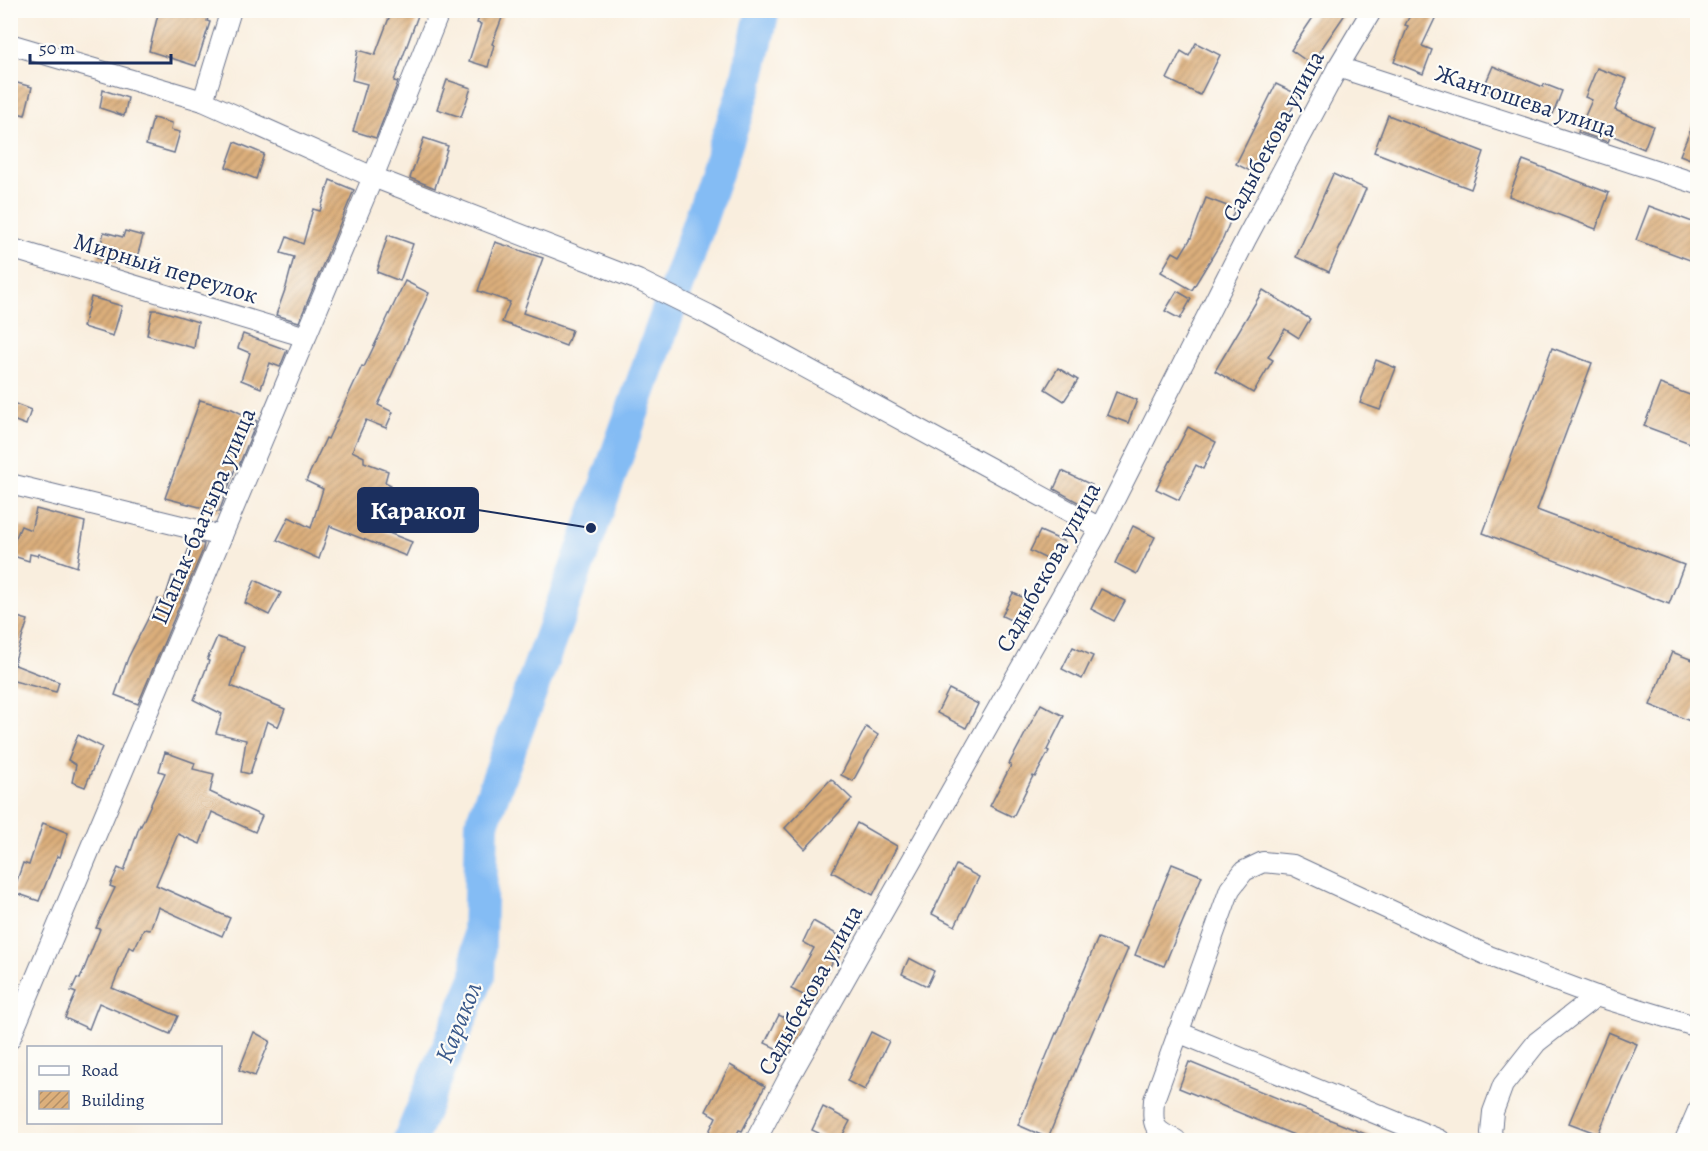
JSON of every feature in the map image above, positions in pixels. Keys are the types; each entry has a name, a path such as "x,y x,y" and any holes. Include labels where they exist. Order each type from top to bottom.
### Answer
{"street":[{"path":"203,101 231,10"},
{"name":"Шапак-баатыра улица","path":"10,1039 373,177 440,10"},
{"name":"Садыбекова улица","path":"756,1140 1100,528 1246,239 1338,67 1372,10"},
{"path":"10,44 203,101 373,177 638,280 709,315 1100,528"},
{"name":"Жантошева улица","path":"1338,67 1698,184"},
{"name":"Мирный переулок","path":"10,248 306,337"},
{"path":"10,484 222,536"},
{"path":"1176,1140 1160,1133 1154,1126 1152,1116 1154,1100 1230,889 1244,871 1263,862 1293,865 1489,956 1596,996 1698,1027"},
{"path":"1494,1140 1491,1133 1493,1112 1503,1085 1537,1042 1596,996"},
{"path":"1178,1032 1440,1140"},
{"path":"1685,1140 1698,1110"}],"building":[{"path":"159,10 210,10 207,21 210,22 196,66 149,51"},
{"path":"392,10 420,10 394,81 398,82 376,138 353,131 367,84 352,80 358,50 375,55"},
{"path":"481,10 505,10 492,44 494,45 488,67 469,61 481,24 477,23"},
{"path":"1318,10 1348,10 1311,64 1291,50"},
{"path":"1413,10 1439,10 1422,46 1432,50 1423,74 1394,62 1408,26 1405,25"},
{"path":"1196,43 1220,55 1200,95 1167,79 1181,51 1189,56"},
{"path":"1493,66 1543,87 1544,84 1562,91 1553,114 1522,102 1521,105 1483,89"},
{"path":"1597,68 1627,79 1615,110 1653,126 1644,149 1611,135 1608,142 1578,132 1592,100 1585,97"},
{"path":"447,80 471,88 461,117 437,109"},
{"path":"10,81 32,87 25,115 10,111"},
{"path":"1276,84 1299,95 1258,175 1236,164"},
{"path":"103,90 128,98 124,116 100,108"},
{"path":"1698,114 1698,162 1680,155"},
{"path":"1388,115 1484,152 1471,189 1374,152"},
{"path":"153,118 172,123 171,130 180,132 174,153 146,145"},
{"path":"424,138 448,146 435,188 410,178"},
{"path":"235,142 264,154 256,179 226,167"},
{"path":"1523,160 1609,193 1596,229 1509,196"},
{"path":"1333,174 1366,189 1329,272 1296,257"},
{"path":"330,180 354,190 299,322 276,315 294,257 281,253 287,237 303,244 313,209 320,211"},
{"path":"1206,198 1235,209 1223,239 1192,290 1161,272 1173,252 1180,256 1191,238"},
{"path":"1649,206 1698,224 1698,263 1636,240"},
{"path":"125,231 143,236 134,268 97,258 104,232 123,237"},
{"path":"388,235 413,244 400,281 377,272"},
{"path":"495,242 543,258 523,313 572,330 566,346 502,322 510,302 478,291"},
{"path":"405,281 429,293 378,405 393,412 386,428 366,420 352,451 364,457 364,462 388,471 385,482 391,485 371,526 412,542 406,556 330,526 319,559 277,540 289,517 311,528 323,489 306,481"},
{"path":"1263,290 1310,319 1299,338 1285,329 1268,357 1273,360 1253,393 1215,371"},
{"path":"1177,291 1191,299 1180,319 1165,311"},
{"path":"91,297 122,306 113,336 83,327"},
{"path":"152,310 198,322 194,348 147,335"},
{"path":"243,334 287,350 280,367 270,363 261,388 241,380 250,353 238,348"},
{"path":"1552,348 1592,363 1537,510 1684,565 1669,604 1483,533"},
{"path":"1376,360 1396,368 1380,410 1360,403"},
{"path":"1058,368 1078,380 1064,401 1045,389"},
{"path":"1660,384 1698,398 1698,446 1644,426"},
{"path":"1116,392 1137,400 1128,423 1107,415"},
{"path":"200,400 232,409 257,421 237,470 235,469 219,512 165,498"},
{"path":"10,402 31,410 26,425 10,419"},
{"path":"1188,427 1216,442 1203,469 1196,465 1179,500 1156,489"},
{"path":"1062,471 1092,485 1083,505 1054,489"},
{"path":"36,509 85,522 77,567 39,554 38,556 30,554 29,561 10,555 21,526 31,530"},
{"path":"1133,526 1155,537 1137,574 1115,563"},
{"path":"1040,531 1065,542 1055,563 1030,551"},
{"path":"192,541 204,544 202,552 138,704 115,695 128,658 158,599 164,601 172,576 177,578"},
{"path":"255,580 281,593 269,615 245,603"},
{"path":"1101,589 1125,601 1114,621 1091,609"},
{"path":"1013,593 1034,602 1023,626 1002,616"},
{"path":"10,615 28,620 14,663 10,663"},
{"path":"217,637 244,647 231,686 285,709 278,727 267,721 250,774 241,772 246,740 216,733 222,714 194,700"},
{"path":"1073,647 1093,656 1082,679 1062,669"},
{"path":"1672,652 1698,662 1698,703 1690,721 1650,705"},
{"path":"10,663 59,682 56,692 10,680"},
{"path":"949,689 978,704 966,728 937,713"},
{"path":"1041,704 1064,716 1047,750 1049,751 1035,777 1033,776 1013,817 990,806"},
{"path":"866,727 878,735 853,781 841,775"},
{"path":"78,735 102,747 85,787 72,782 76,765 68,760"},
{"path":"165,752 195,763 193,769 214,774 210,792 262,816 255,832 212,812 200,844 178,834 156,885 230,918 222,936 158,907 150,930 144,929 134,949 129,947 112,988 178,1016 170,1034 99,1003 89,1029 65,1018 76,993 71,991 77,978 80,979 100,929 96,928 115,888 110,886 118,868 124,871 140,825 165,773 159,771"},
{"path":"831,779 852,799 805,849 785,828"},
{"path":"43,823 68,833 60,857 57,856 39,901 13,892 23,863 29,865"},
{"path":"857,823 897,846 873,895 832,872"},
{"path":"1172,864 1202,876 1164,966 1135,955"},
{"path":"956,865 979,877 955,926 932,914"},
{"path":"813,921 847,940 837,961 834,959 813,1000 791,989 814,948 803,942"},
{"path":"1098,938 1128,949 1048,1138 1018,1125"},
{"path":"909,958 934,971 927,986 902,974"},
{"path":"779,1015 800,1026 786,1053 765,1043"},
{"path":"254,1032 270,1041 255,1076 239,1070"},
{"path":"871,1032 889,1041 865,1090 847,1081"},
{"path":"1608,1032 1637,1044 1598,1134 1569,1123"},
{"path":"1189,1062 1380,1140 1306,1140 1179,1088"},
{"path":"730,1065 765,1086 742,1131 739,1130 734,1140 705,1140 716,1117 706,1111"},
{"path":"823,1107 850,1121 840,1140 833,1140 812,1130"}],"waterway":[{"name":"Каракол","path":"410,1140 478,976 482,823 591,528 686,261 746,85 763,10"}],"place":[{"name":"Каракол","path":"591,528"}]}
